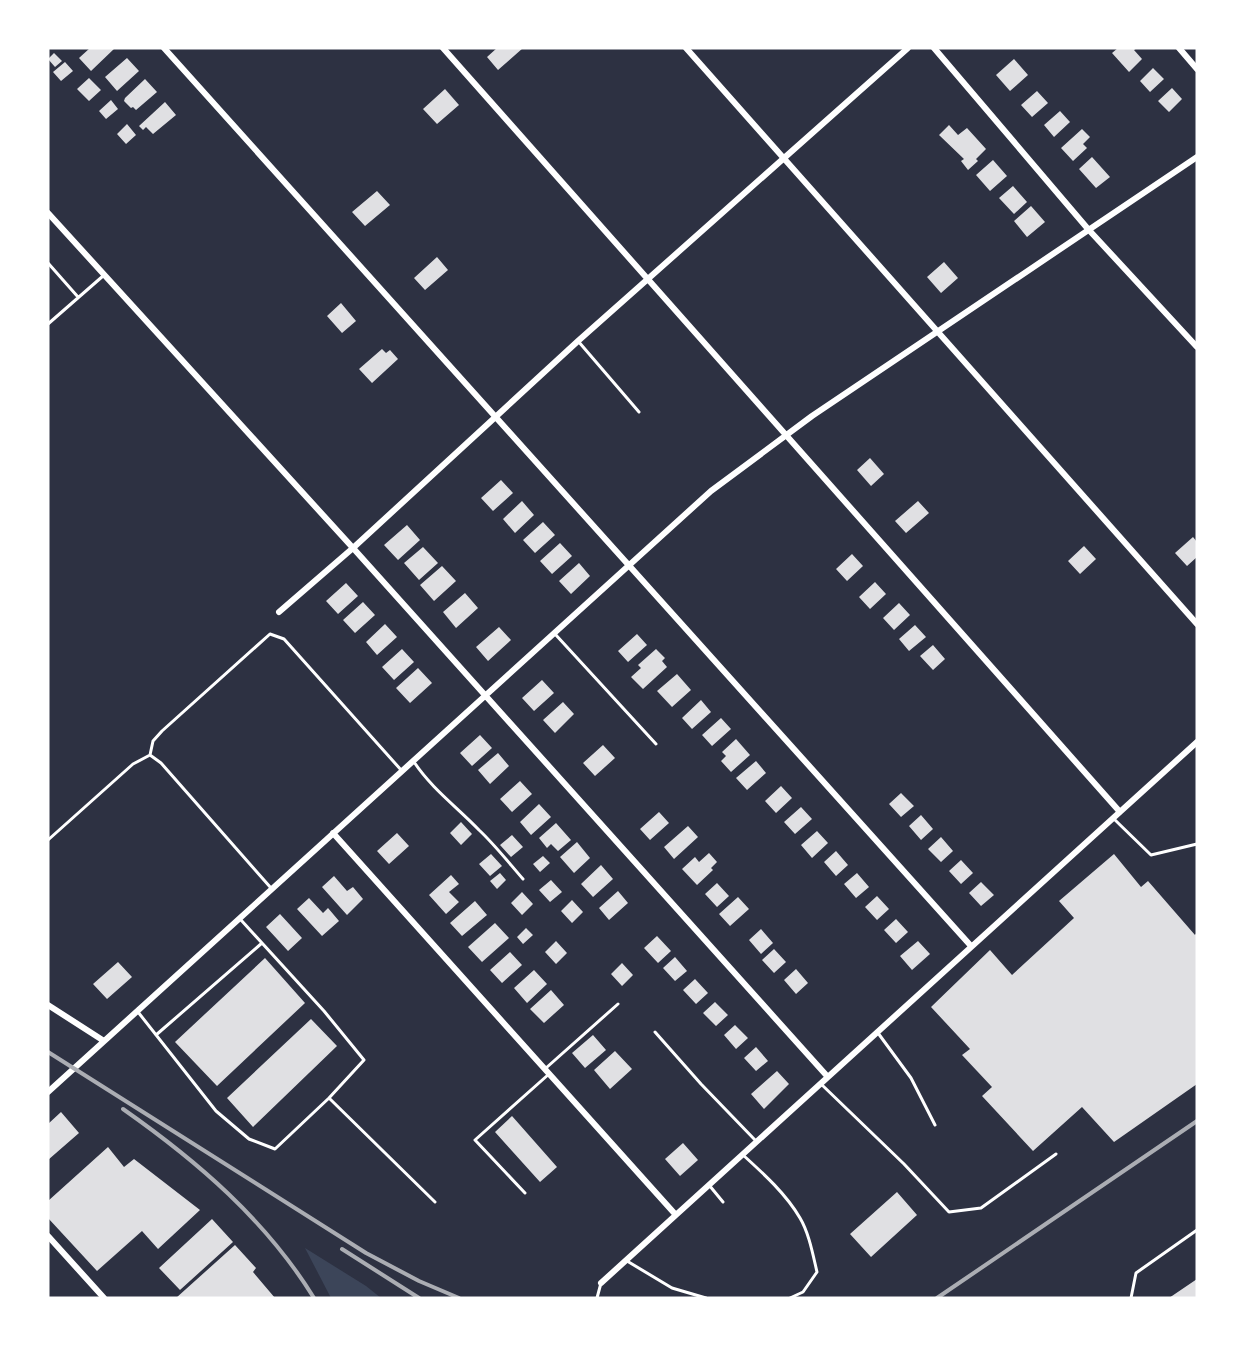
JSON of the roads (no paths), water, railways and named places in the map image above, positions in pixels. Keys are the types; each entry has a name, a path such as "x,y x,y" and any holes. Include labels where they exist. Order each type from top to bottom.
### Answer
{"street":[{"path":"164,48 971,946"},
{"path":"443,48 1120,812"},
{"path":"686,48 1197,624"},
{"path":"279,612 353,548 578,341 908,48"},
{"path":"934,48 1088,229 1197,347"},
{"path":"1179,48 1197,69"},
{"path":"48,1092 695,504 785,434 1197,157"},
{"path":"49,216 353,548 827,1076"},
{"path":"601,1283 1197,742"},
{"path":"333,833 675,1214"},
{"path":"48,1005 104,1041"},
{"path":"48,1236 104,1298"}],"lane":[{"path":"48,263 78,297"},
{"path":"48,324 103,275"},
{"path":"578,341 639,412"},
{"path":"554,633 656,744"},
{"path":"150,755 153,741 162,731 270,634 284,639 402,771"},
{"path":"48,840 133,764 150,755"},
{"path":"150,755 161,763 272,889"},
{"path":"413,760 437,790 479,830 523,879"},
{"path":"1113,818 1151,855 1197,844"},
{"path":"137,1011 216,1111 249,1139 275,1149 329,1098 364,1060 324,1011 239,918"},
{"path":"156,1035 261,943"},
{"path":"525,1193 475,1140 618,1004"},
{"path":"877,1031 911,1078 935,1125"},
{"path":"655,1032 756,1141"},
{"path":"820,1083 904,1164 949,1212 981,1208 1056,1154"},
{"path":"329,1098 435,1202"},
{"path":"742,1154 772,1182 801,1219 817,1272 803,1292 790,1298"},
{"path":"708,1184 723,1202"},
{"path":"1131,1298 1136,1274 1197,1230"},
{"path":"626,1260 672,1288 706,1298"},
{"path":"597,1298 601,1283"}],"railway":[{"path":"48,1052 366,1253 419,1281 459,1298"},
{"path":"123,1109 203,1171 228,1194 274,1243 314,1298"},
{"path":"937,1298 1197,1121"},
{"path":"342,1249 419,1298"}]}
